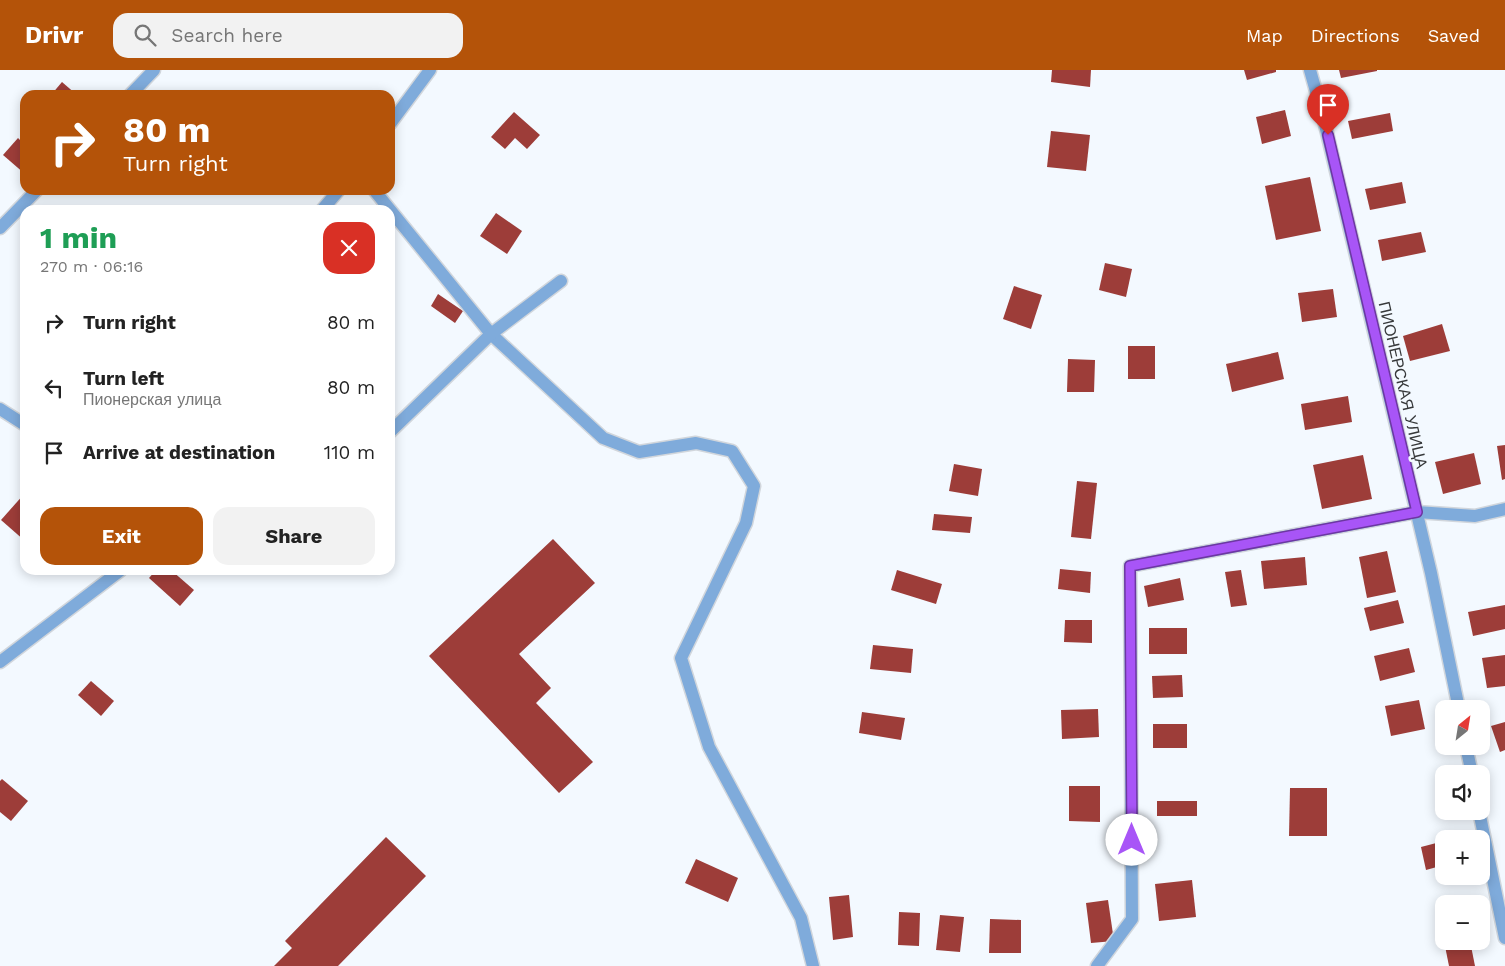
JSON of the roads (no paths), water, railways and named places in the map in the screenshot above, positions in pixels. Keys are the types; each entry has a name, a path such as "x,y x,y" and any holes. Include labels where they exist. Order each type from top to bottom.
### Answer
{"street":[{"path":"135,90 154,70"},
{"path":"395,117 430,70"},
{"name":"ПИОНЕРСКАЯ УЛИЦА","path":"1310,70 1417,512 1457,700"},
{"path":"22,205 32,195"},
{"path":"326,205 335,195"},
{"path":"378,195 386,205"},
{"path":"0,228 20,207"},
{"path":"395,216 491,334 603,438 638,452 696,444 732,451 754,486 746,523 681,658 709,747 801,918 813,966"},
{"path":"395,427 491,334 561,281"},
{"path":"0,409 20,422"},
{"path":"1097,966 1132,919 1130,566 1417,512 1475,516 1505,509"},
{"path":"0,662 114,575"},
{"path":"1481,820 1505,938"}]}
